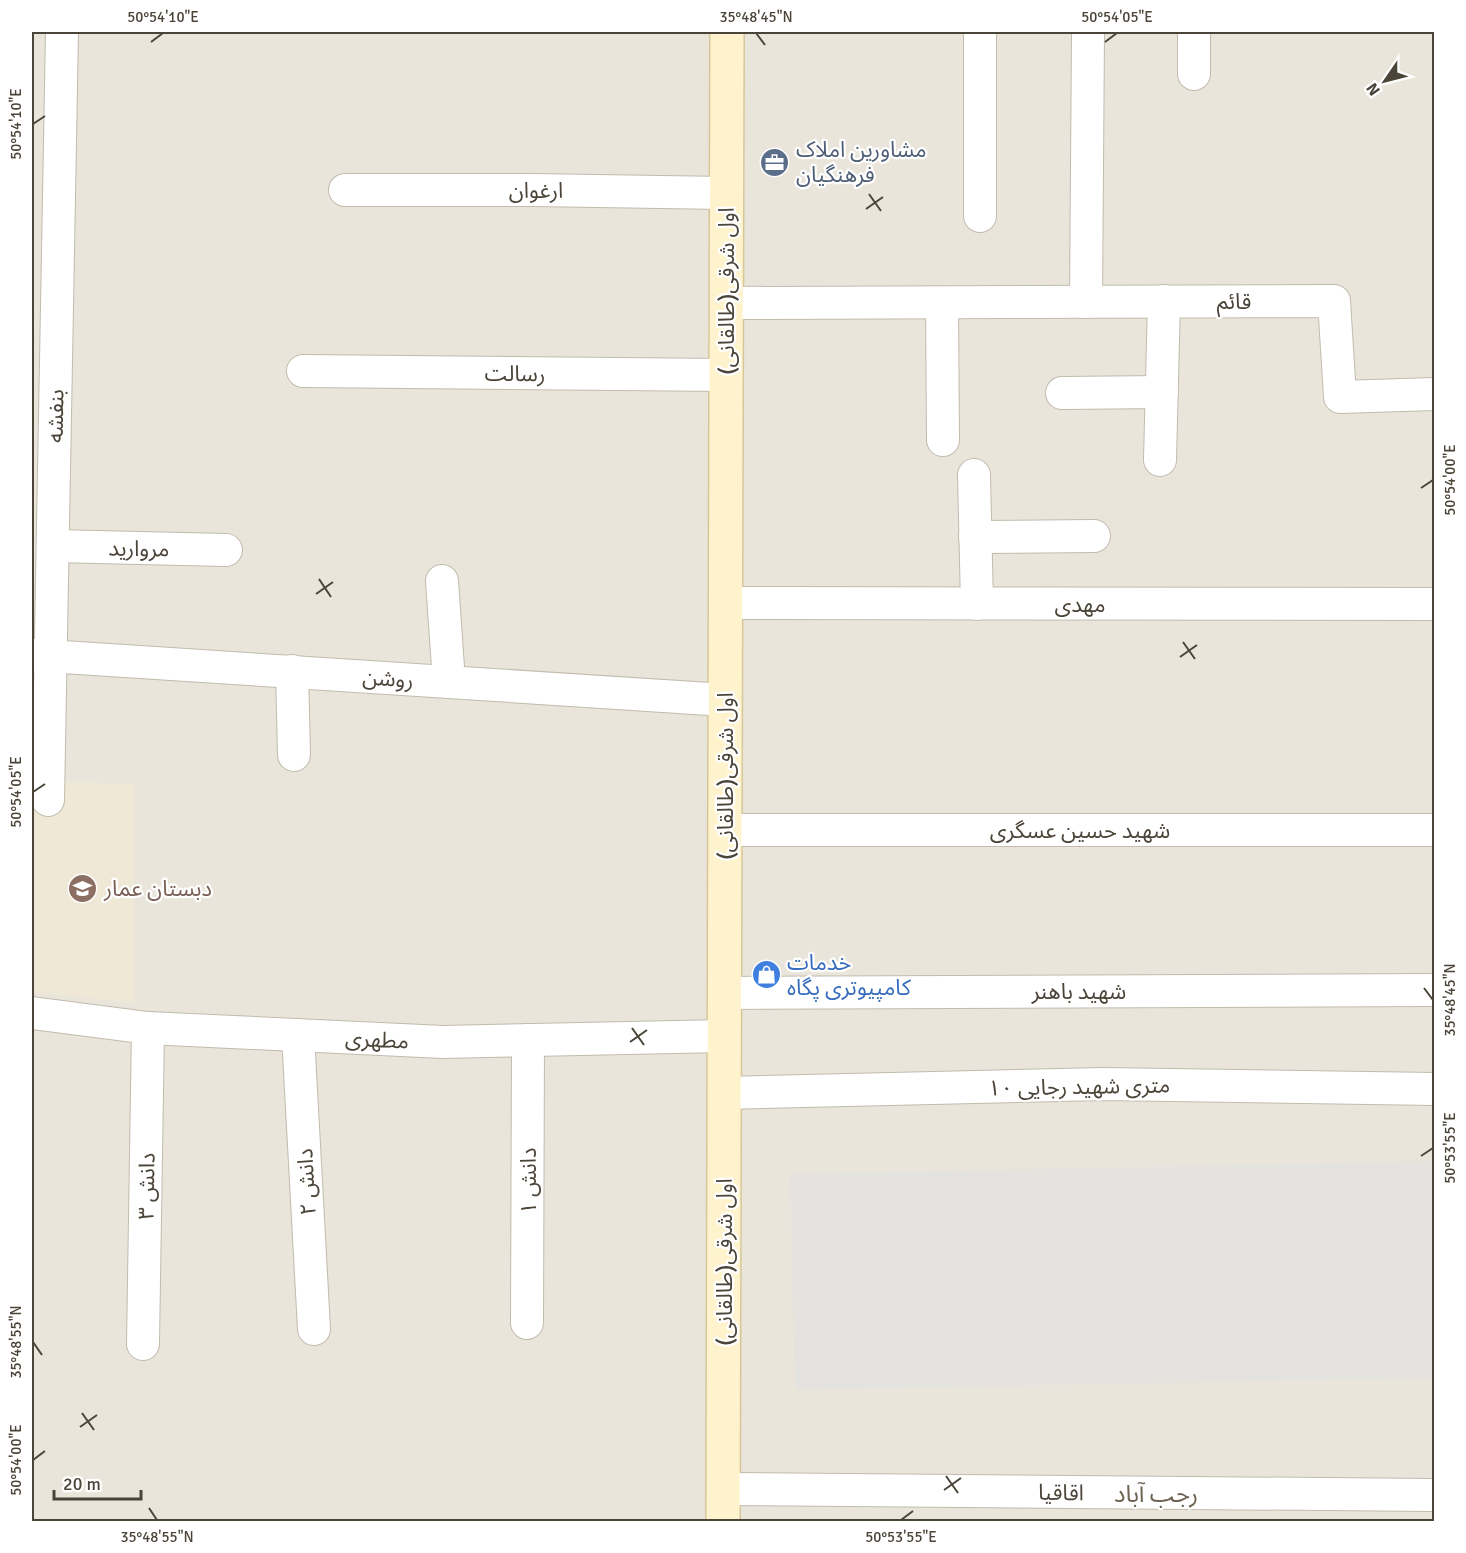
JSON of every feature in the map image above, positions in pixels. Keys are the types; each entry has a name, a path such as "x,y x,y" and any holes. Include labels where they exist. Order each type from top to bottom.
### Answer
{"street":[{"name":"بنفشه","path":"48,800 41,655 53,546 62,32"},
{"name":"اول شرقی(طالقانی)","path":"723,1521 727,32"},
{"path":"980,32 980,216"},
{"path":"1086,302 1088,32"},
{"path":"1194,32 1194,74"},
{"name":"ارغوان","path":"345,190 726,193"},
{"path":"1160,460 1164,301"},
{"name":"قائم","path":"726,303 1334,301 1340,397 1434,394"},
{"path":"942,303 943,440"},
{"name":"رسالت","path":"303,371 726,375"},
{"path":"1062,393 1162,392"},
{"path":"974,475 977,604"},
{"path":"975,537 1094,536"},
{"name":"مروارید","path":"53,546 226,550"},
{"path":"442,580 449,682"},
{"name":"مهدی","path":"725,603 1434,604"},
{"name":"روشن","path":"41,655 725,700"},
{"path":"292,671 294,755"},
{"name":"شهید حسین عسگری","path":"724,830 1434,830"},
{"name":"شهید باهنر","path":"724,993 1434,990"},
{"name":"مطهری","path":"32,1013 148,1028 443,1042 724,1036"},
{"name":"دانش ۳","path":"143,1344 148,1028"},
{"name":"دانش ۲","path":"298,1035 314,1329"},
{"name":"دانش ۱","path":"527,1323 528,1040"},
{"name":"۱۰ متری شهید رجایی","path":"724,1093 1103,1084 1434,1089"},
{"name":"اقاقیا","path":"723,1489 1434,1495"}],"shaded area":[{"path":"32,32 1434,32 1434,1521 32,1521"},
{"name":"دبستان عمار","path":"32,781 134,784 134,1003 32,992"},
{"path":"1434,1161 1434,1378 795,1390 790,1174"}],"place":[{"name":"مشاورین املاک فرهنگیان","path":"775,162"},
{"name":"دبستان عمار","path":"83,888"},
{"name":"خدمات کامپیوتری پگاه","path":"766,975"}],"district":[{"name":"رجب آباد","path":"1156,1494"}]}
